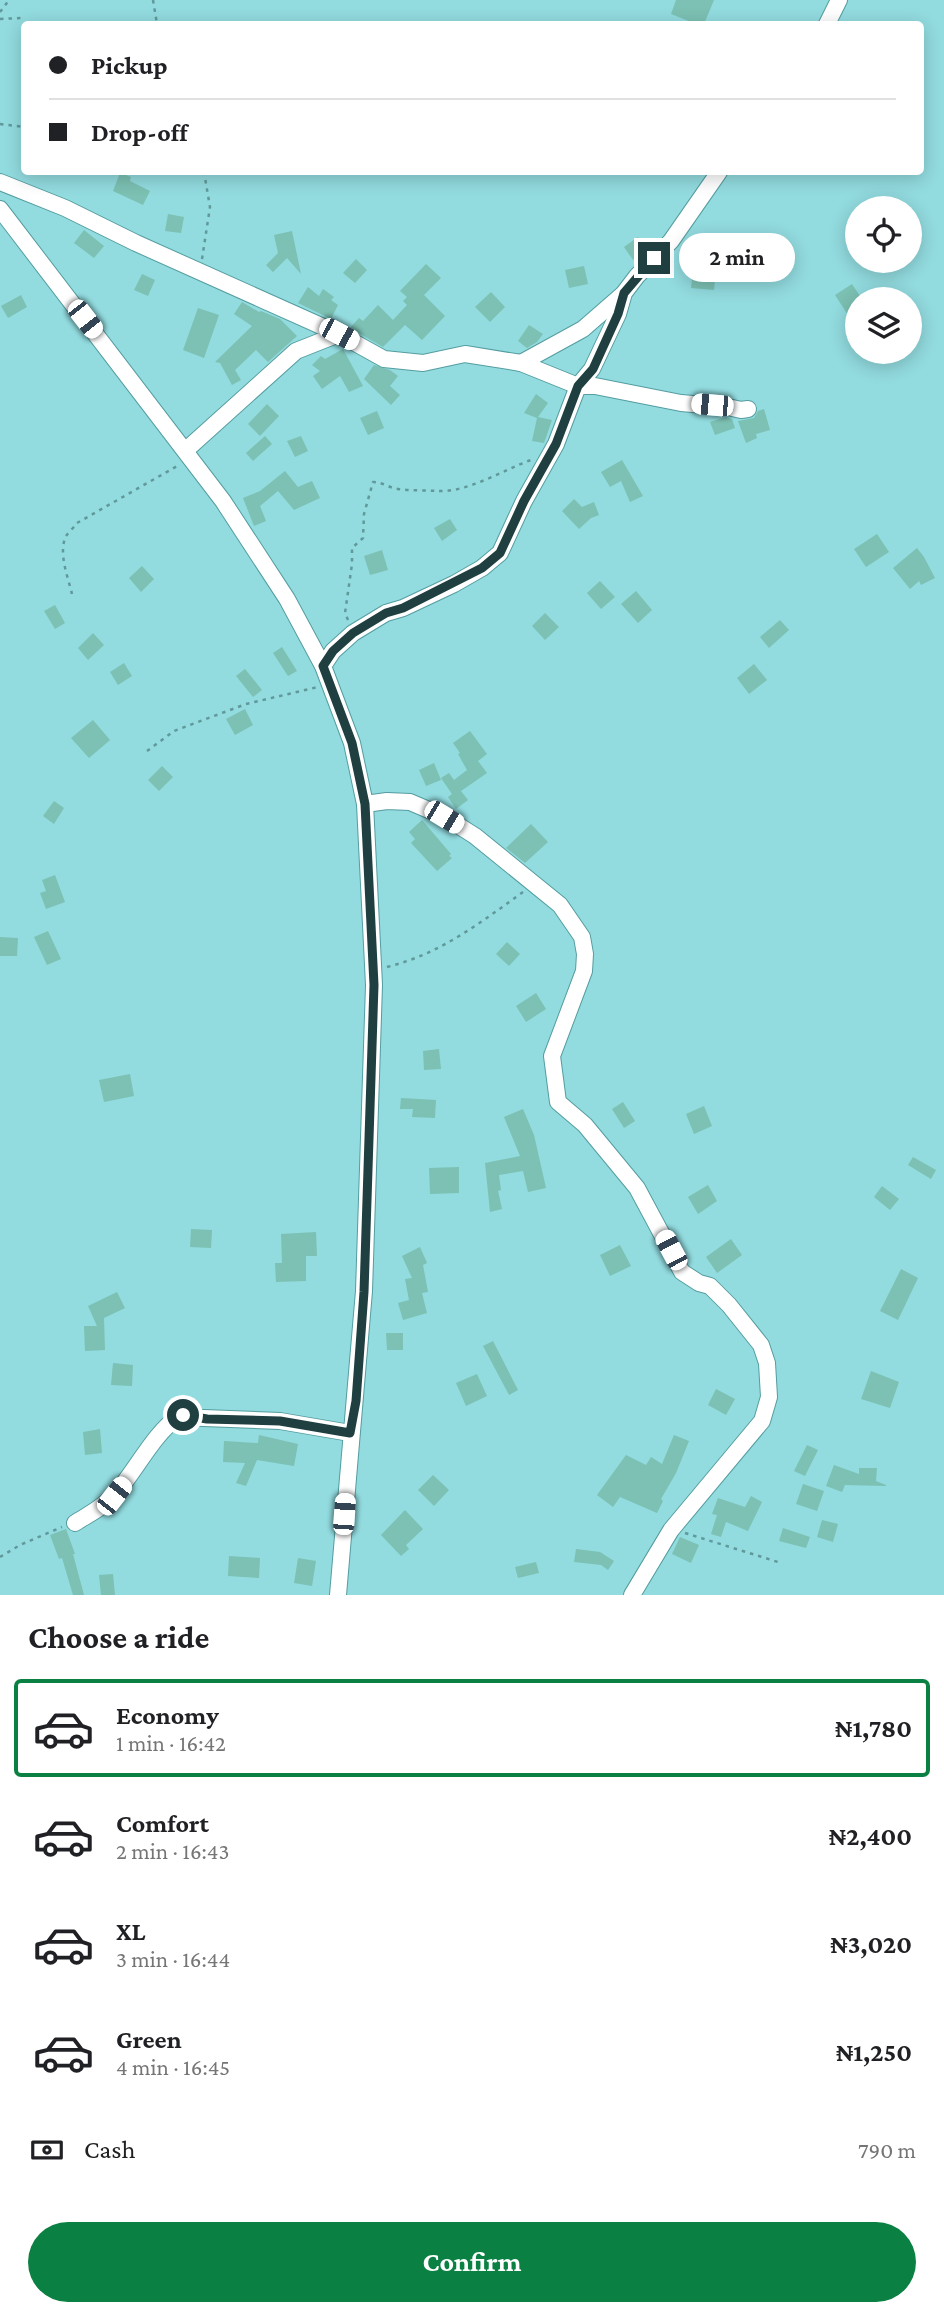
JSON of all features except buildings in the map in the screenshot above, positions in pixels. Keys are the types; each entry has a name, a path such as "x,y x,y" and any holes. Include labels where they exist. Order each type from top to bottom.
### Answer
{"street":[{"path":"828,21 839,0"},
{"path":"521,363 583,329 624,293 636,276 671,241 717,175"},
{"path":"0,182 65,208 339,334 384,359 423,363 466,354 521,363 578,386 595,386 681,403 748,409"},
{"path":"0,209 223,501 287,599 323,666 352,743 365,804 373,971 364,1292 338,1595"},
{"path":"323,666 333,651 353,633 386,613 403,608 454,583 496,558 549,458 578,386 593,369 618,314 624,293"},
{"path":"189,454 296,351 339,334"},
{"path":"365,804 387,800 410,802 444,817 475,836 560,905 582,937 586,954 584,971 552,1056 558,1101 584,1125 637,1188 682,1272 699,1283 710,1286 761,1345 767,1363 769,1397 762,1421 671,1530 632,1595"},
{"path":"75,1523 114,1496 134,1467 178,1417 280,1421 350,1433"}],"path":[{"path":"0,12 9,0"},
{"path":"153,0 156,21"},
{"path":"0,19 22,18"},
{"path":"0,124 21,127"},
{"path":"200,272 210,207 205,175"},
{"path":"72,594 65,565 66,536 78,523 189,454"},
{"path":"353,633 345,612 352,548 363,538 364,514 373,482 381,482 402,490 453,490 493,477 527,461 549,458"},
{"path":"148,751 174,731 246,704 328,685"},
{"path":"373,971 409,962 445,946 536,883"},
{"path":"0,1557 20,1545 75,1523"},
{"path":"671,1530 778,1562"}],"route":[{"path":"183,1415 207,1419 280,1421 350,1433 356,1401 364,1292 374,985 365,804 352,743 323,666 333,651 353,633 386,613 403,608 454,583 496,558 556,444 578,386 593,369 618,314 624,293 654,258"}]}
